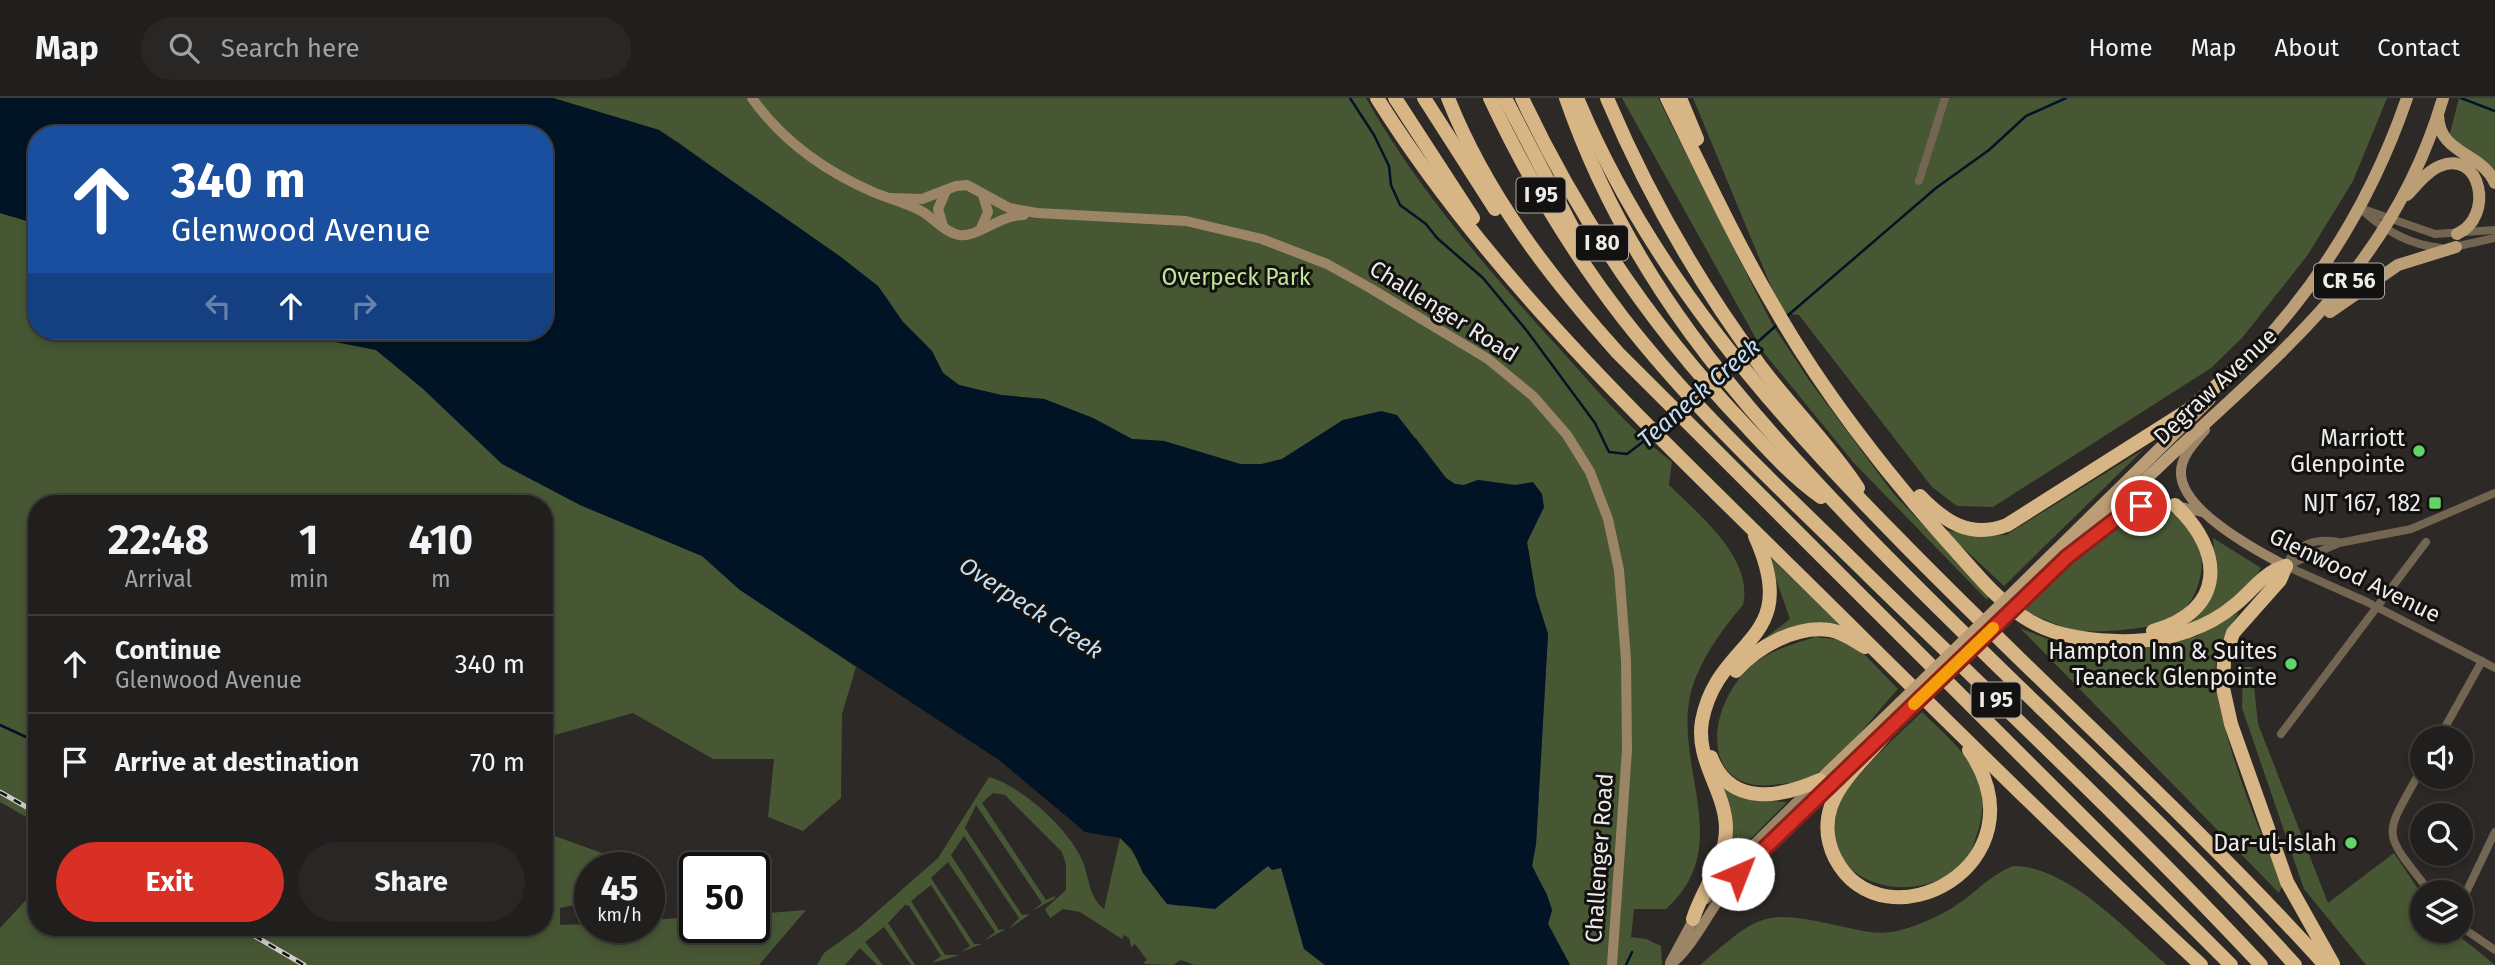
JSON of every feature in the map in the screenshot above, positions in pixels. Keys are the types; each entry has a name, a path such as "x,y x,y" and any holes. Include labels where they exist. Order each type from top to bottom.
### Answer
{"highway":[{"path":"1377,98 1460,217 1646,424 1882,657 2201,965"},
{"path":"1395,98 1468,211 1541,309"},
{"name":"I 80","path":"1424,98 1498,213 1543,264"},
{"name":"I 95","path":"1448,98 1490,183 1543,264 1604,337 1667,404 2231,965"},
{"name":"I 95","path":"1490,98 1542,197 1600,288 1699,407 2139,839 2261,965"},
{"name":"I 80","path":"1505,98 1542,174 1577,233 1600,288"},
{"name":"I 80","path":"1522,98 1556,166 1597,236 1650,312 1715,393 1804,485 1850,518"},
{"name":"I 95","path":"1566,98 1590,162 1632,246 1665,301 1727,383 1850,518 2206,872 2295,965"},
{"name":"I 95","path":"1577,98 1611,174 1642,228 1743,369 1880,521 2241,876 2325,965"},
{"path":"1607,98 1665,218 1742,340 1845,468 1880,521"},
{"path":"1667,98 1788,331 1867,440 1942,535 2020,614 2063,634 2147,640 2192,629 2226,612 2271,572 2286,566"},
{"path":"1680,98 1717,196"},
{"path":"1867,440 1946,520 1970,530 1998,528 2016,521 2160,430 2196,404 2254,353"},
{"path":"2106,639 2145,633 2175,624 2193,611 2204,594 2210,568 2207,547 2194,523 2175,505"},
{"path":"1693,919 1701,894 1720,855 1726,832 1722,805 1701,749 1704,715 1715,685 1763,623 1771,597 1769,572 1751,528"},
{"path":"2286,566 2280,580 2233,633 2224,661 2223,688 2231,724 2287,882 2333,965"},
{"path":"1820,780 1786,794 1765,796 1744,791 1724,778 1713,761 1709,741 1712,716 1722,690 1734,672 1756,653 1803,632 1838,632 1882,657"},
{"path":"1892,726 1837,794 1829,811 1827,829 1834,856 1852,879 1871,890 1903,897 1935,891 1953,880 1975,859 1987,834 1990,808 1986,779 1950,723"}],"main road":[{"name":"Degraw Avenue","path":"1820,780 1904,707 2022,592 2254,353 2312,285 2360,208 2385,157 2407,98"},
{"name":"Degraw Avenue","path":"2022,592 2067,557 2213,419 2307,328 2349,280 2400,202 2441,105"},
{"path":"2441,105 2440,128 2448,145 2480,162 2495,183"},
{"path":"2307,328 2391,268 2457,240 2477,223 2486,203 2483,184 2469,169 2454,164 2437,167 2400,202"},
{"name":"Degraw Avenue","path":"1892,726 1904,707"}],"street":[{"name":"Challenger Road","path":"752,98 778,129 814,160 854,184 923,212 963,236 1007,216 1037,213"},
{"path":"1919,181 1945,98"},
{"name":"Challenger Road","path":"890,198 922,199 967,185 1009,208 1037,213 1186,220 1232,230 1294,251 1361,283 1488,359 1533,396 1567,435 1600,497 1619,570 1626,660 1627,750 1612,962"},
{"path":"943,226 938,209 946,191"},
{"path":"981,228 988,212 983,195"},
{"path":"2360,208 2424,246 2495,230"},
{"path":"2388,223 2457,240 2495,238"},
{"name":"Glenwood Avenue","path":"2213,419 2188,452 2181,468 2184,485 2202,512 2251,547 2286,566 2376,607 2495,668"},
{"path":"2286,566 2339,542 2411,529 2495,494"},
{"name":"Glenwood Avenue","path":"2067,557 2127,512 2148,504 2175,505 2202,512"},
{"path":"2281,734 2426,542"},
{"path":"2446,726 2482,661"},
{"name":"Degraw Avenue","path":"1820,780 1737,862 1693,919 1670,965 1684,951 1713,905 1744,868 1892,726"},
{"path":"2410,789 2394,818 2391,834 2394,846 2421,880"},
{"path":"2472,880 2495,832"},
{"path":"2473,935 2495,950"}],"green space":[{"name":"Overpeck Park","path":"553,98 1366,98 1408,165 1480,259 1613,408 1672,462 1669,485 1721,538 1740,570 1744,588 1743,605 1711,648 1698,672 1690,696 1687,724 1700,834 1697,860 1686,885 1666,909 1634,909 1631,937 1646,939 1661,946 1662,965 1570,965 1548,924 1552,910 1532,866 1536,844 1548,634 1536,596 1527,542 1544,507 1515,485 1478,480 1464,485 1455,484 1446,478 1416,438 1343,420 1282,459 1262,464 1240,464 1164,441 1132,439 1093,418 1044,399 1001,395 959,385 943,373 932,351 903,322 878,286 678,142 659,130"},
{"path":"1622,98 1658,98 1772,324 1809,380 1893,493 1989,595 1987,600 1854,463 1764,353"},
{"path":"1693,98 2387,98 2353,181 2307,256 2242,338 2211,368 1993,507 1957,506 1932,487 1799,315 1782,313"},
{"path":"2459,98 2495,98 2495,172 2475,153 2449,137"},
{"path":"0,213 28,221 28,340 326,340 376,350 580,505 702,556 740,590 856,667 842,714 841,798 803,831 768,817 774,759 713,759 633,713 553,735 553,495 28,495 28,818 0,802"},
{"path":"2144,449 2004,586 1943,529 1973,536 2006,535"},
{"path":"2149,510 2168,511 2184,520 2194,532 2200,547 2200,579 2186,608 2174,618 2141,628 2083,631 2061,626 2024,611 2066,567 2097,540 2130,518"},
{"path":"2213,538 2261,568 2236,598 2215,614 2179,626 2215,571"},
{"path":"1767,554 1844,629 1819,624 1748,651 1790,619"},
{"path":"2239,612 2217,655 2216,676 2227,736 2262,836 2283,884 2279,893 2020,628 2068,647 2136,647 2197,636"},
{"path":"1815,637 1843,640 1865,655 1898,689 1833,761 1807,779 1755,785 1736,778 1724,766 1718,750 1722,711 1731,691 1744,673 1760,660 1777,650"},
{"path":"2243,667 2252,667 2258,724 2328,903 2394,853 2412,880 2410,943 2468,943 2495,965 2366,965 2304,889 2242,708"},
{"path":"1922,712 1960,750 1978,777 1982,798 1979,827 1969,857 1947,876 1923,885 1899,887 1875,883 1855,872 1840,855 1833,834 1837,807 1862,772"},
{"path":"1714,776 1758,800 1787,802 1719,871 1730,838"},
{"path":"989,777 1015,789 1055,822 1076,848 1095,898 1104,909 1120,838 1134,853 1168,904 1181,906 1268,866 1282,868 1304,948 1325,965 1194,965 1181,960 1173,965 1146,964 1143,963 1147,960 1135,944 1131,947 1129,938 1124,935 1122,939 1080,912 1063,909 1050,918 1045,909 1066,890 1066,865 1062,852 1005,795 993,793 982,803 1046,900 1055,896 1054,899 1032,911 1042,903 976,805 965,828 1022,915 1030,914 1009,929 1019,918 964,836 951,855 999,930 1006,929 984,941 995,932 948,862 931,878 974,944 982,944 961,952 970,946 931,885 911,901 945,955 960,955 932,963 941,956 909,906 905,905 888,923 915,965 911,965 884,927 865,942 883,965 877,965 860,948 845,965 817,965 824,953 856,930 938,858"},
{"path":"553,835 599,852 574,852 574,905 560,908 560,925 574,925 574,943 665,943 665,919 679,918 679,943 770,943 770,913 806,910 759,965 0,965 0,928 28,898 28,936 553,936"},
{"path":"2013,866 2054,876 2075,888 2115,918 2167,965 1700,965 1737,934 1765,919 1796,918 1877,933 1916,925 1953,907 1995,875"}],"water":[{"name":"Overpeck Creek","path":"0,98 553,98 659,130 841,257 878,286 903,322 932,351 943,373 959,385 1001,395 1044,399 1093,418 1132,439 1164,441 1240,464 1262,464 1282,459 1343,420 1381,411 1397,415 1446,478 1455,484 1464,485 1478,480 1515,485 1533,482 1542,494 1544,507 1527,542 1536,596 1548,634 1536,844 1532,866 1552,910 1548,924 1570,965 1325,965 1304,949 1281,868 1272,870 1268,866 1215,909 1167,904 1143,873 1132,849 1120,838 1085,832 999,760 740,590 702,556 580,505 502,464 423,389 376,350 326,340 553,340 553,126 28,126 28,221 0,213"}],"waterway":[{"name":"Teaneck Creek","path":"1350,98 1374,135 1389,166 1391,185 1400,205 1426,224 1437,238 1483,278 1527,331 1595,423 1609,452 1627,454 1652,435"},
{"name":"Teaneck Creek","path":"1786,317 1936,188 1989,150 2026,116 2066,98"},
{"name":"Teaneck Creek","path":"2461,98 2495,111"},
{"name":"Teaneck Creek","path":"1752,347 1778,324"},
{"name":"Teaneck Creek","path":"1660,428 1673,416"},
{"path":"0,725 28,738"},
{"path":"1626,965 1632,952"}],"railway":[{"path":"0,792 28,808"},
{"path":"255,936 304,965"}],"slow traffic":[{"path":"1914,704 1993,628"}],"place":[{"name":"Marriott Glenpointe","path":"2419,451"},
{"name":"NJT 167, 182","path":"2435,503"},
{"name":"Hampton Inn & Suites Teaneck Glenpointe","path":"2291,664"},
{"name":"Dar-ul-Islah","path":"2351,843"}],"route":[{"path":"1738,874 2067,557 2120,516 2141,506"}]}
